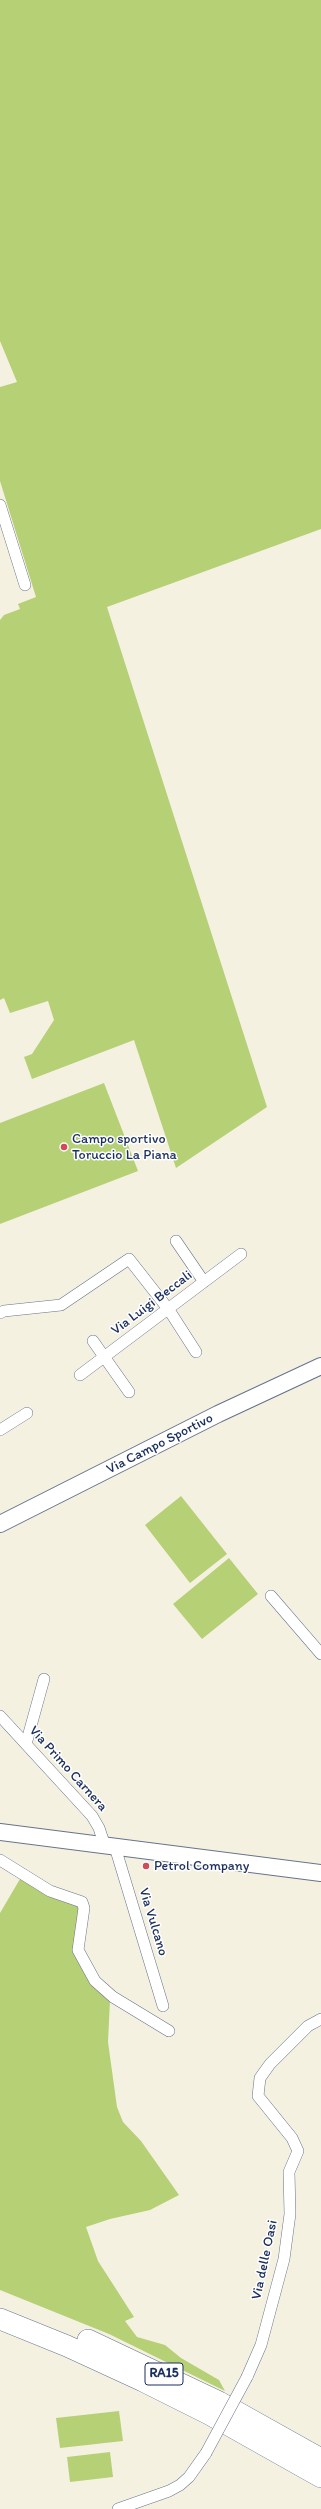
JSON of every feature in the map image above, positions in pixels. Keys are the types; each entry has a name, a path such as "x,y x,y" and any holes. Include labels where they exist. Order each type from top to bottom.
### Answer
{"highway":[{"name":"RA15","path":"0,2303 150,2368 219,2402 321,2459"},
{"name":"RA15","path":"0,2319 67,2346 143,2381 209,2414 321,2477"}],"street":[{"path":"0,505 25,585"},
{"path":"176,1241 204,1282"},
{"name":"Via Luigi Beccali","path":"80,1375 169,1310 241,1254"},
{"path":"2,1312 61,1305 129,1259 169,1310 196,1352"},
{"path":"93,1340 129,1392"},
{"name":"Via Campo Sportivo","path":"0,1524 218,1414 321,1366"},
{"path":"0,1430 27,1413"},
{"path":"271,1596 321,1654"},
{"path":"26,1744 44,1679"},
{"name":"Via Primo Carnera","path":"0,1716 92,1816 110,1847"},
{"path":"0,1832 321,1873"},
{"name":"Via Vulcano","path":"110,1847 163,2006"},
{"path":"0,1860 50,1891 82,1902 84,1908 78,1950 96,1980 113,1997 169,2031"},
{"name":"Via delle Oasi","path":"118,2509 169,2491 180,2485 193,2473 206,2454 247,2377 261,2345 284,2259 290,2214 289,2172 298,2151 292,2138 258,2096 260,2078 270,2064 308,2026 321,2019"}],"green space":[{"path":"0,0 321,0 321,529 107,607 267,1107 176,1168 134,1040 32,1079 24,1057 32,1054 54,1020 48,1001 10,1013 4,998 0,1000 0,620 4,615 20,609 18,604 36,597 0,481 0,387 17,382 0,341"},
{"name":"Campo sportivo Toruccio La Piana","path":"104,1083 138,1171 0,1224 0,1123"},
{"path":"181,1496 227,1554 190,1583 145,1525"},
{"path":"229,1558 258,1594 202,1639 173,1604"},
{"path":"20,1879 46,1894 77,1905 80,1912 74,1941 110,2000 108,2042 117,2107 123,2122 141,2141 179,2195 150,2210 110,2219 86,2227 98,2261 134,2317 125,2321 137,2337 165,2345 181,2358 219,2380 225,2391 109,2334 0,2290 0,1913"},
{"path":"119,2411 123,2441 60,2448 56,2418"},
{"path":"110,2452 113,2477 70,2482 67,2457"}],"place":[{"name":"Campo sportivo Toruccio La Piana","path":"64,1147"},
{"name":"Petrol Company","path":"146,1866"}]}
